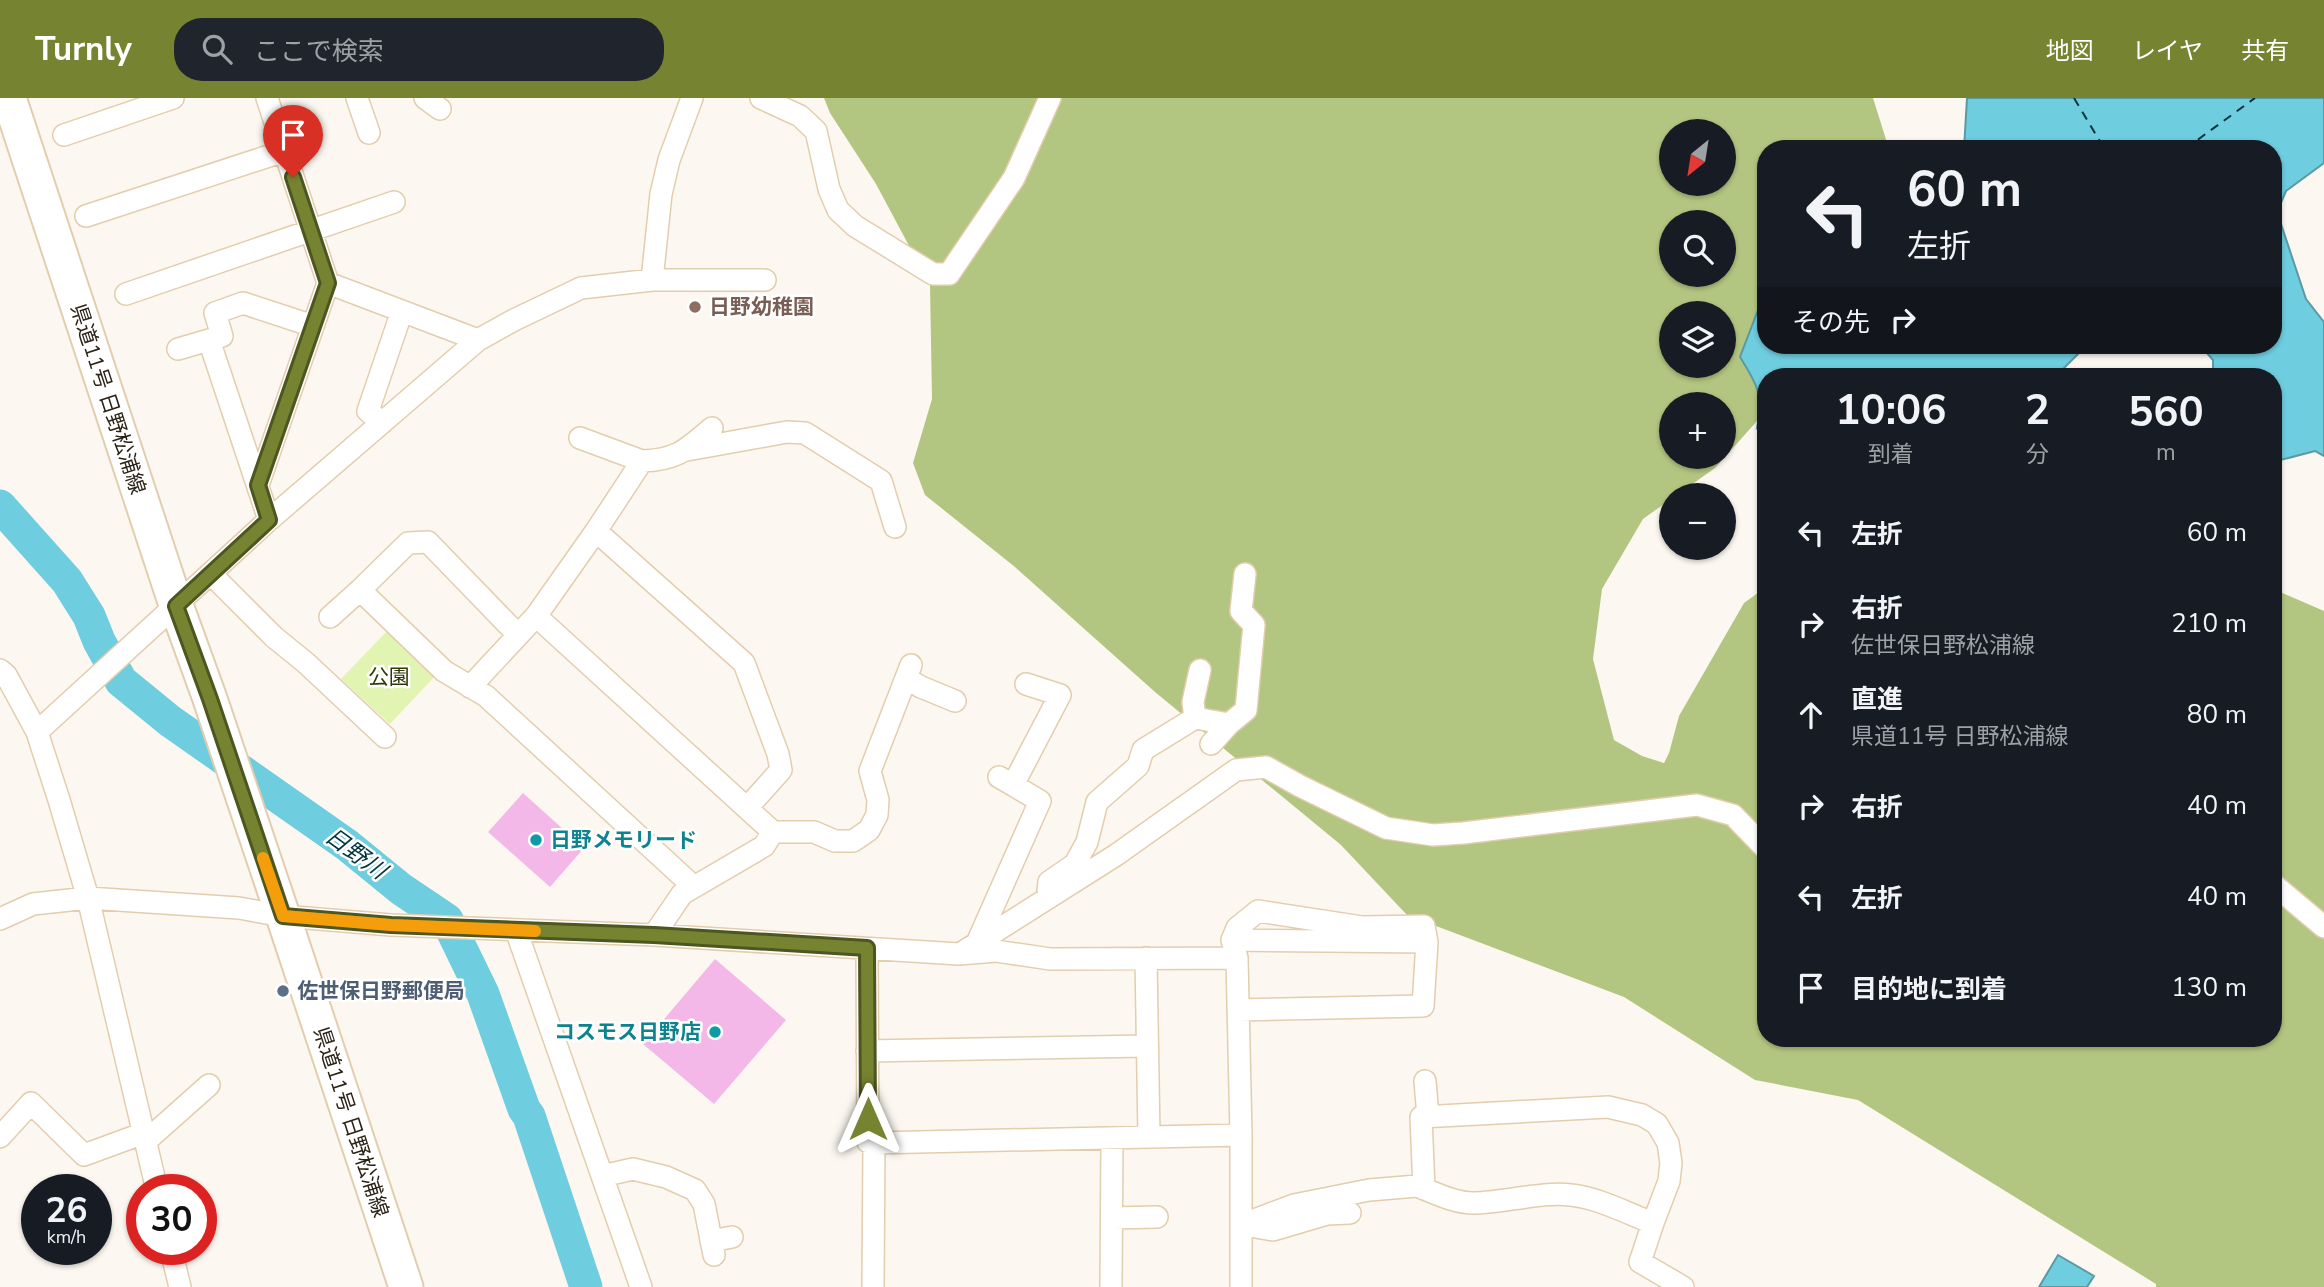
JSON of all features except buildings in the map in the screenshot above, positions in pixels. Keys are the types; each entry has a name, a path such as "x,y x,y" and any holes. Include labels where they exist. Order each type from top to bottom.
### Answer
{"main road":[{"name":"県道11号 日野松浦線","path":"9,98 176,606 210,699 406,1287"}],"street":[{"path":"64,135 173,98"},
{"path":"258,485 328,283 267,98"},
{"path":"652,280 662,194 669,160 692,98"},
{"path":"761,98 800,116 816,131 838,211 855,226 933,274 949,274 1014,178 1050,98"},
{"path":"364,102 369,132"},
{"path":"86,216 284,150"},
{"path":"126,294 394,202"},
{"path":"37,732 269,520 478,340 581,288 652,280 765,280"},
{"path":"328,283 478,340"},
{"path":"178,349 222,335 215,313 243,303 313,326"},
{"path":"382,423 368,411 402,312"},
{"path":"209,340 269,520"},
{"path":"687,450 712,428"},
{"path":"580,438 642,461 663,460 687,450 788,432 805,433 881,481 878,508 895,527"},
{"path":"470,687 536,616 642,461"},
{"path":"596,531 744,663 778,754 781,770 747,808"},
{"path":"330,617 408,543 428,542 518,635"},
{"path":"211,574 274,637 306,663 385,737"},
{"path":"1211,744 1246,710 1254,625 1241,611 1245,574"},
{"path":"360,590 444,671 486,696 694,887"},
{"path":"536,616 774,832 814,832 835,841 853,841 869,830 877,815 878,800 870,771 873,757 908,671 955,701"},
{"path":"0,670 6,675 37,732 59,800 88,898 153,1174"},
{"path":"1195,718 1194,702 1200,670"},
{"path":"968,949 1040,802 1006,781 1060,695 1026,684"},
{"path":"1048,899 1049,882 1075,864 1087,842 1097,802 1138,766 1143,750 1195,718 1229,724"},
{"path":"968,949 1116,855 1236,770 1266,767 1386,828 1433,835 1697,805 1733,815 1757,840"},
{"path":"654,935 681,894 764,846 774,832"},
{"path":"2282,892 2324,927"},
{"path":"0,919 33,904 88,898 239,908 283,916 391,925 654,935 867,948 968,949 1050,959 1146,958 1235,949 1427,942"},
{"path":"1238,1010 1423,1006 1427,942 1424,926 1362,927 1258,911 1237,928 1235,949 1241,1135 1241,1287"},
{"path":"516,930 641,1287"},
{"path":"867,948 868,1142 1241,1135"},
{"path":"1146,958 1149,1137"},
{"path":"867,1051 1147,1046"},
{"path":"1425,1081 1428,1117"},
{"path":"0,1137 31,1103 84,1155 145,1137 209,1085"},
{"path":"1424,1189 1420,1117 1608,1107 1642,1115 1657,1125 1668,1143 1671,1163 1669,1181 1640,1262 1683,1287"},
{"path":"1111,1287 1112,1138"},
{"path":"873,1287 874,1143"},
{"path":"602,1176 633,1169 666,1177 695,1190 704,1203 713,1248 733,1237"},
{"path":"1241,1225 1294,1205 1369,1190 1417,1186 1446,1198 1472,1203 1568,1194 1590,1198 1653,1223"},
{"path":"1241,1225 1273,1230 1327,1214 1350,1213"},
{"path":"1112,1218 1157,1217"},
{"path":"175,1265 180,1287"}],"green space":[{"path":"824,98 1873,98 1886,140 1757,140 1757,354 1766,354 1766,368 1757,368 1757,421 1736,445 1736,392 1659,392 1659,469 1714,469 1694,483 1659,483 1659,508 1643,519 1602,589 1593,659 1614,740 1642,756 1664,763 1679,716 1744,603 1757,594 1757,1047 2282,1047 2282,593 2324,611 2324,1287 2156,1287 2156,1284 1858,1100 1755,1080 1624,997 1407,915 1341,845 1155,692 1015,567 925,495 913,463 932,399 930,285 876,184 830,113"},
{"name":"公園","path":"388,630 436,675 390,724 341,679"}],"water":[{"path":"1967,98 2324,98 2324,163 2286,191 2282,200 2282,140 1965,140"},
{"path":"2282,227 2306,299 2324,322 2324,456 2315,451 2282,460 2282,368 2213,368 2213,360 2208,354 2282,354"},
{"path":"1757,313 1757,354 2078,354 2064,368 1757,368 1757,388 1740,357"},
{"path":"2058,1255 2094,1276 2087,1287 2039,1287"}],"waterway":[{"name":"日野川","path":"0,506 67,581 89,616 121,681 170,721 347,845 401,889 447,920 483,994 524,1109 529,1116 586,1287"}],"ferry route":[{"path":"2074,98 2099,140"},
{"path":"2197,140 2255,98"}],"slow traffic":[{"path":"263,858 283,916 391,925 535,931"}],"place":[{"name":"日野幼稚園","path":"695,307"},
{"name":"日野メモリード","path":"536,840"},
{"name":"佐世保日野郵便局","path":"283,991"},
{"name":"コスモス日野店","path":"715,1032"}],"route":[{"path":"293,177 328,283 258,485 269,520 176,606 283,916 391,925 654,935 867,948 868,1119"}]}
